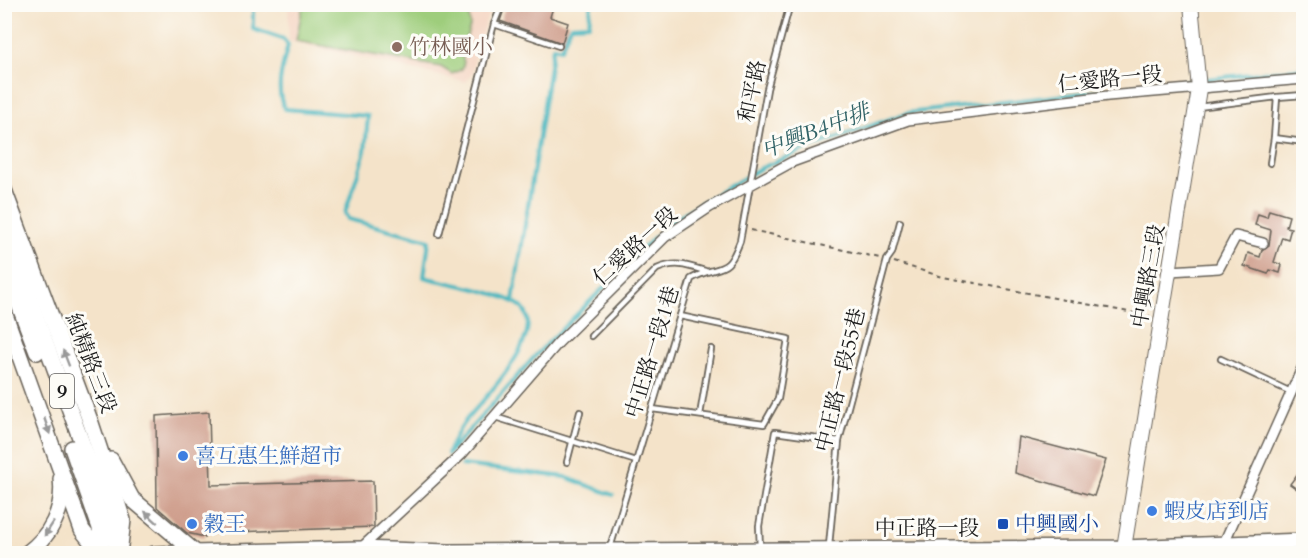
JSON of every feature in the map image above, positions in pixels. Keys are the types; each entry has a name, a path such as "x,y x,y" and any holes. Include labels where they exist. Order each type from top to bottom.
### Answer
{"main road":[{"name":"純精路三段","path":"4,190 91,423 123,520 119,554"},
{"name":"純精路三段","path":"4,229 101,495 119,554"},
{"name":"9","path":"4,265 100,528 101,554"},
{"path":"4,312 82,530 101,554"},
{"path":"91,423 132,500 196,553"},
{"path":"27,554 38,545 54,522 60,503 62,485 57,456"},
{"name":"中正路一段","path":"154,554 360,549 608,552 1225,551 1304,541"}],"street":[{"name":"中興路三段","path":"1123,551 1199,89 1191,4"},
{"name":"仁愛路一段","path":"360,549 461,455 492,416 558,343 665,237 710,207 792,162 908,120 1096,98 1304,79"},
{"path":"1170,271 1219,268 1236,236 1263,243"},
{"path":"1225,551 1304,364"}],"lane":[{"path":"439,234 494,24 502,4"},
{"name":"和平路","path":"750,186 767,89 790,4"},
{"path":"494,24 559,46"},
{"path":"1196,107 1304,95"},
{"path":"1270,163 1276,97"},
{"path":"1274,138 1304,142"},
{"name":"中正路一段1巷","path":"608,552 691,279 705,271 720,269 732,261 742,228 750,186"},
{"name":"中正路一段55巷","path":"829,550 839,441 887,260 900,222"},
{"path":"591,336 657,269 669,263 680,263 705,271"},
{"path":"652,409 764,424 778,399 788,339 680,316"},
{"path":"700,415 711,350"},
{"path":"1221,359 1291,392"},
{"path":"567,462 580,412"},
{"path":"492,416 636,461"},
{"path":"761,552 759,526 774,432 839,441"}],"path":[{"path":"742,228 887,260 943,278 1162,318"}],"shaded area":[{"name":"竹林國小","path":"288,5 492,5 475,53 473,72 466,82 289,41"}],"green space":[{"name":"竹林國小","path":"303,5 472,5 461,12 469,15 470,26 461,54 464,62 462,69 452,74 441,67 296,41"}],"building":[{"path":"506,4 554,4 550,17 568,23 562,43 500,21"},
{"path":"1269,210 1289,216 1286,227 1291,228 1288,239 1282,237 1274,262 1282,265 1280,273 1270,270 1268,274 1244,266 1248,253 1260,257 1262,250 1269,245 1271,230 1255,225 1258,214 1267,217"},
{"path":"209,412 211,485 373,481 374,527 205,533 205,537 187,533 157,507 156,416"},
{"path":"1019,437 1106,460 1094,496 1015,473"},
{"path":"1304,465 1304,494 1290,484"}],"waterway":[{"path":"253,4 253,29 283,39 288,45 280,86 285,109 368,116 365,151 345,213 348,219 429,240 424,277 505,298 514,302 526,313 528,327 523,344 513,362 463,424 448,453"},
{"path":"513,301 553,47 561,49 571,25 589,24 591,4"},
{"name":"中興B4中排","path":"448,454 536,355 671,221 761,168 808,148 907,113 1304,68"},
{"path":"462,465 565,477 613,495"}],"place":[{"name":"竹林國小","path":"397,47"},
{"name":"喜互惠生鮮超市","path":"183,456"},
{"name":"蝦皮店到店","path":"1152,511"},
{"name":"穀王","path":"192,524"},
{"name":"中興國小","path":"1003,524"}]}
